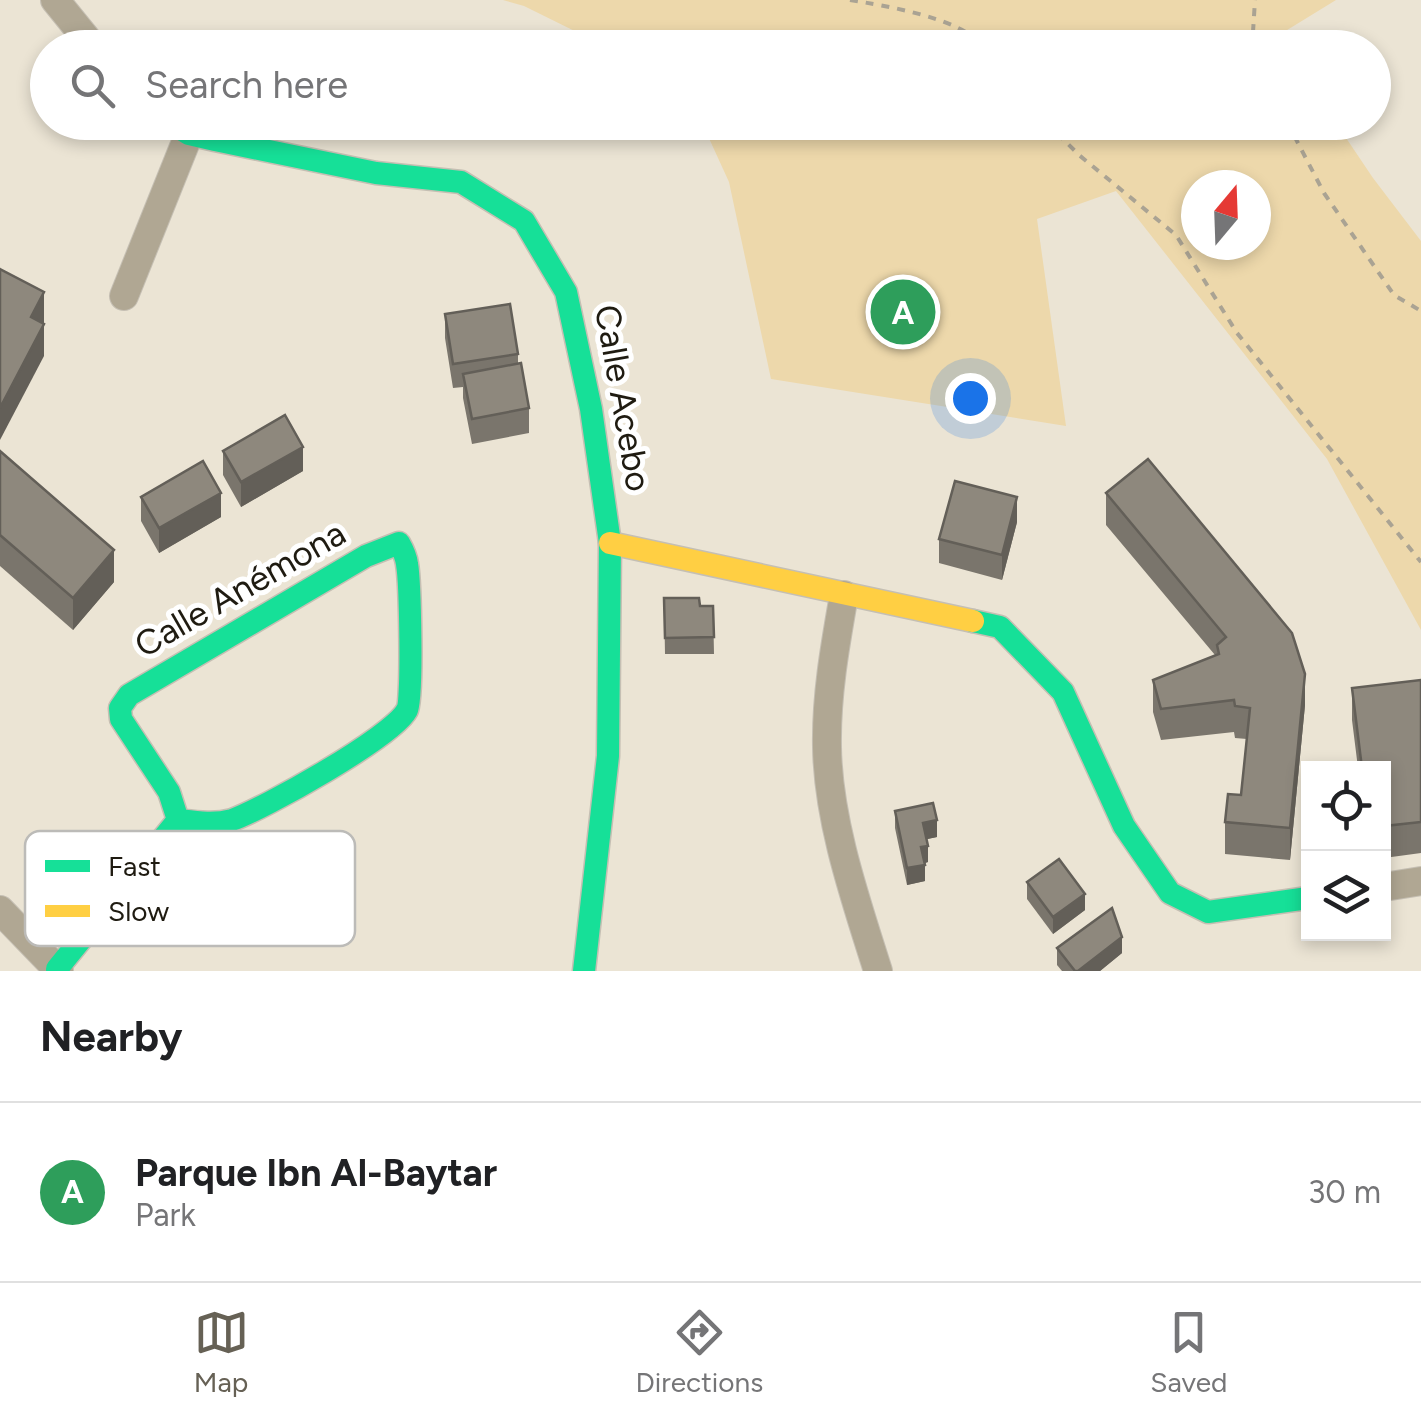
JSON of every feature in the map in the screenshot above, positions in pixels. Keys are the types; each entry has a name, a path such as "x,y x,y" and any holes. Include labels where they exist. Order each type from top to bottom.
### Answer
{"street":[{"path":"55,0 79,30"},
{"path":"124,296 176,140"},
{"name":"Calle Acebo","path":"232,140 376,173 461,182 524,221 566,292 591,409 610,543 608,756 584,971"},
{"name":"Calle Anémona","path":"399,543 405,551 408,587 409,708 405,716 396,726 353,752 233,820 178,820 172,796 119,714 129,694 366,556 399,543"},
{"path":"610,543 1000,627 1064,692 1124,826 1170,892 1208,912 1301,899"},
{"path":"844,595 829,678 827,752 843,862 878,971"},
{"path":"169,831 178,820"},
{"path":"1391,886 1421,881"},
{"path":"0,910 25,936"},
{"path":"35,946 58,970 77,946"}],"path":[{"path":"850,0 921,13 960,30"},
{"path":"1253,30 1255,0"},
{"path":"1064,140 1176,235 1237,333 1421,562"},
{"path":"1296,140 1324,193 1394,295 1421,311"}],"shaded area":[{"path":"503,0 1336,0 1287,30 573,30"},
{"path":"710,140 1347,140 1421,241 1421,630 1327,459 1116,191 1037,219 1066,426 771,379 729,182"}],"building":[{"path":"0,269 44,292 31,317 44,324 0,408"},
{"path":"510,304 518,354 453,364 445,314"},
{"path":"521,363 529,408 472,419 463,374"},
{"path":"285,415 303,447 241,482 223,451"},
{"path":"0,451 114,550 73,598 0,535"},
{"path":"1148,459 1292,633 1305,674 1290,828 1225,822 1228,794 1241,795 1250,708 1235,706 1234,700 1161,709 1153,680 1219,654 1217,645 1226,637 1106,493"},
{"path":"203,461 221,493 159,528 141,497"},
{"path":"955,481 1017,497 1002,555 939,539"},
{"path":"664,598 699,598 700,606 713,606 714,637 665,638"},
{"path":"1421,680 1421,822 1391,825 1391,761 1361,761 1352,688"},
{"path":"933,803 937,820 923,823 928,846 921,847 925,865 907,868 895,811"},
{"path":"1059,859 1085,894 1053,917 1027,882"},
{"path":"1112,908 1122,937 1075,971 1057,948"}],"traffic: fast":[{"path":"215,140 376,173 461,182 524,221 566,292 591,409 610,543 608,756 584,971"},
{"path":"399,543 407,561 409,592 407,710 354,754 248,813 218,822 178,820 169,792 121,719 120,708 129,695 366,556 399,543"},
{"path":"973,621 1000,627 1063,692 1124,826 1170,893 1208,912 1301,899"},
{"path":"169,831 178,820"},
{"path":"57,969 76,946"}],"traffic: slow":[{"path":"610,543 973,621"}],"place":[{"name":"Parque Ibn Al-Baytar","path":"903,312"}]}
